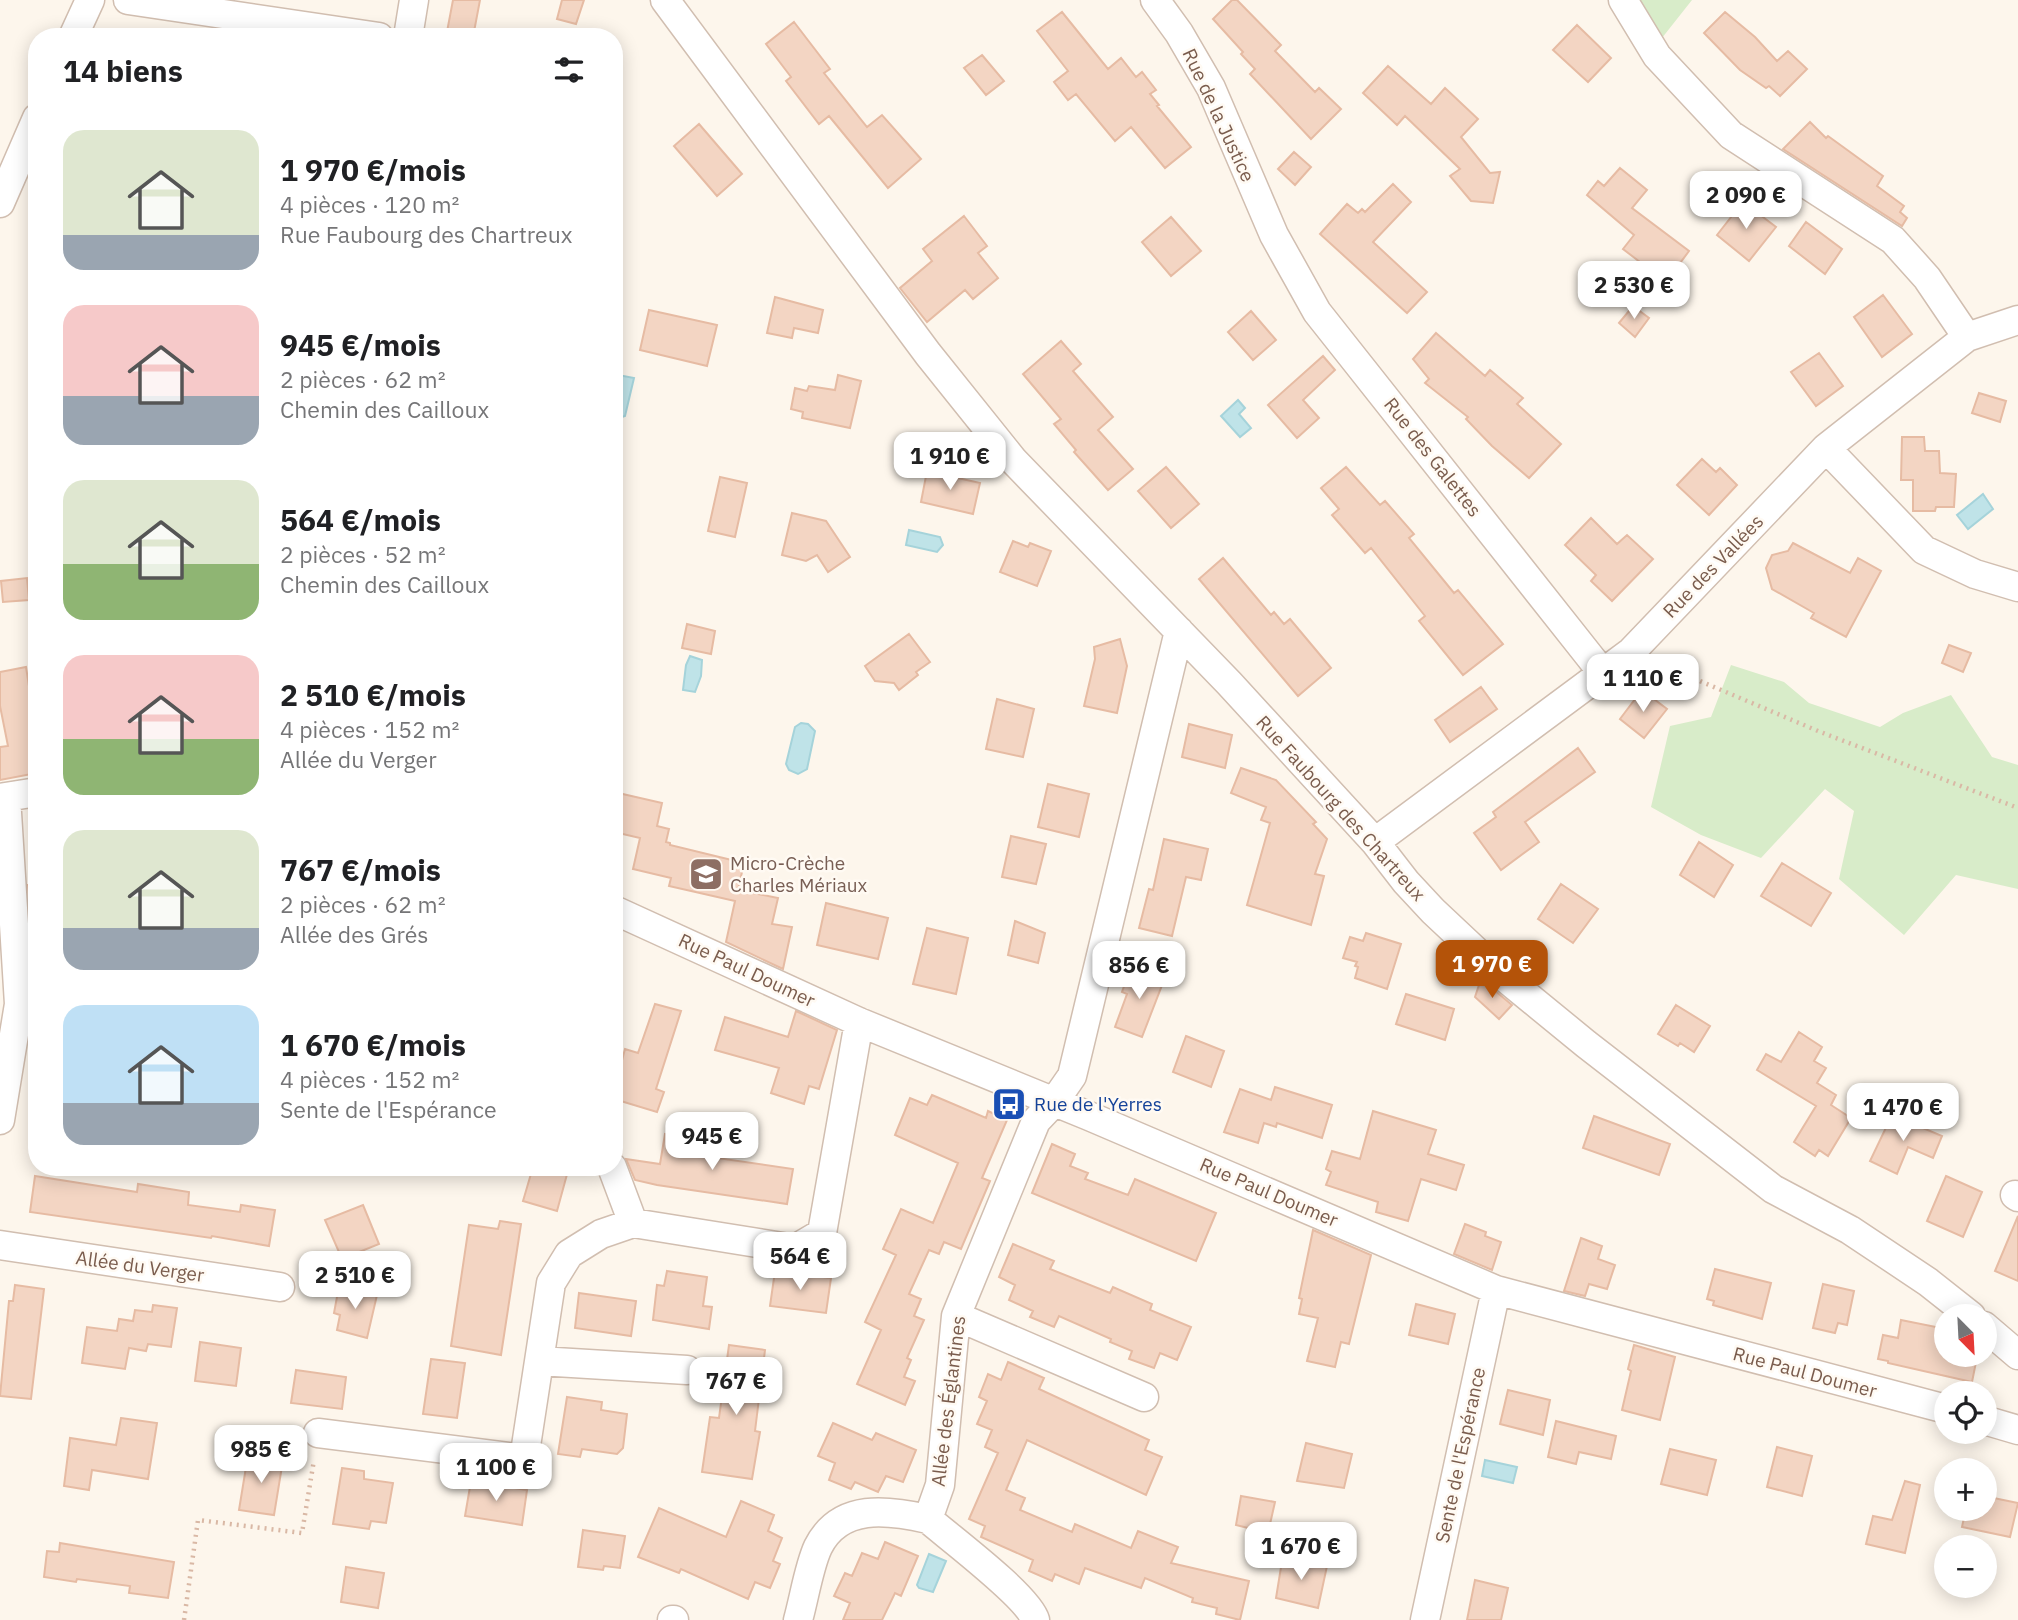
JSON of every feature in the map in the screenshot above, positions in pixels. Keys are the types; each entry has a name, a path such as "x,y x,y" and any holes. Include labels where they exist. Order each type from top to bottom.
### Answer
{"street":[{"path":"77,28 90,0"},
{"path":"128,0 318,28"},
{"path":"409,28 414,0"},
{"name":"Rue Faubourg des Chartreux","path":"665,0 928,355 1013,460 1179,631 1375,842 1433,911 1498,972 1586,1044 1773,1189 1850,1230 1956,1304"},
{"name":"Rue de la Justice","path":"1155,0 1179,33 1211,88 1274,235"},
{"path":"1623,0 1657,56 1731,135 1893,240 1927,278 1967,337"},
{"path":"0,203 28,139"},
{"name":"Rue des Galettes","path":"1274,235 1317,312 1602,672"},
{"name":"Rue des Vallées","path":"1375,842 1631,652 1826,448 1967,337 2018,320"},
{"path":"1826,448 1924,550 1975,574 2018,587"},
{"path":"1054,1102 1072,1076 1179,631"},
{"path":"0,1119 19,1004 3,798 28,794"},
{"name":"Rue Paul Doumer","path":"623,914 859,1022 1496,1290 1934,1406"},
{"path":"318,1433 524,1459 551,1283 569,1254 601,1234 633,1223 795,1249 822,1233 859,1022"},
{"name":"Allée des Églantines","path":"928,1519 940,1485 956,1316 1036,1121 1054,1102"},
{"path":"615,1176 633,1223"},
{"name":"Allée du Verger","path":"0,1245 280,1287"},
{"name":"Sente de l'Espérance","path":"1425,1620 1496,1290"},
{"path":"956,1316 1144,1397"},
{"path":"1997,1337 2018,1355"},
{"path":"539,1361 687,1370"},
{"path":"1997,1424 2018,1430"},
{"path":"798,1620 818,1547 835,1524 858,1514 893,1511 928,1519 1017,1595 1035,1615 1035,1620"}],"path":[{"path":"1631,652 1818,731 2018,808"},
{"path":"184,1620 198,1520 302,1532 318,1433"}],"green space":[{"path":"1631,0 1692,0 1658,43"},
{"path":"1731,665 1784,682 1809,703 1880,727 1903,713 1951,695 1992,757 2018,765 2018,889 1956,875 1904,935 1839,879 1854,811 1825,789 1761,858 1701,835 1651,807 1670,726 1711,717"}],"water":[{"path":"623,376 634,378 623,417"},
{"path":"1238,400 1245,408 1239,414 1251,428 1240,437 1221,416"},
{"path":"1983,494 1993,509 1968,529 1957,515"},
{"path":"909,530 940,537 943,545 937,552 906,545"},
{"path":"690,656 702,660 701,676 695,692 683,690 686,665"},
{"path":"801,723 808,724 815,731 807,769 798,774 789,770 786,764 795,727"},
{"path":"1485,1460 1517,1467 1513,1483 1482,1476"},
{"path":"929,1554 946,1561 933,1592 917,1585"}],"building":[{"path":"453,0 480,0 475,28 448,28"},
{"path":"562,0 584,0 576,24 557,19"},
{"path":"1232,0 1237,0 1281,45 1275,51 1315,92 1319,88 1341,109 1311,139 1250,74 1255,69 1213,19"},
{"path":"1062,12 1108,69 1121,58 1136,77 1142,72 1156,90 1150,94 1159,105 1157,106 1191,147 1165,168 1131,127 1115,141 1076,94 1068,100 1054,82 1068,71 1037,31"},
{"path":"1725,12 1755,37 1777,61 1788,51 1807,69 1780,96 1769,86 1766,88 1740,70 1704,33"},
{"path":"794,22 830,69 824,73 867,127 882,115 921,159 888,188 829,116 819,124 786,81 791,77 766,44"},
{"path":"1577,25 1611,58 1588,82 1553,50"},
{"path":"982,55 1004,81 986,95 964,68"},
{"path":"1388,66 1431,104 1445,88 1478,119 1461,137 1490,173 1500,172 1493,203 1471,201 1450,176 1460,169 1405,116 1397,125 1363,93"},
{"path":"1810,122 1826,138 1828,136 1883,176 1877,186 1904,206 1900,212 1907,218 1902,226 1783,149"},
{"path":"699,124 742,174 717,196 674,146"},
{"path":"1294,152 1311,167 1295,185 1278,169"},
{"path":"1620,168 1647,190 1632,208 1689,251 1666,282 1623,249 1634,235 1587,195 1598,181 1604,186"},
{"path":"1393,184 1411,202 1373,242 1427,292 1407,313 1320,234 1347,204 1358,213 1362,209 1365,212"},
{"path":"1743,202 1776,227 1749,261 1717,235"},
{"path":"964,216 987,246 978,253 998,278 973,299 965,290 927,322 900,288 932,261 923,249"},
{"path":"1171,217 1201,251 1171,276 1142,242"},
{"path":"1806,222 1842,249 1825,274 1789,246"},
{"path":"1883,295 1912,334 1882,357 1854,317"},
{"path":"775,297 823,310 818,333 794,328 792,338 767,333"},
{"path":"1633,306 1649,318 1635,337 1619,323"},
{"path":"649,310 717,325 707,366 640,350"},
{"path":"1251,311 1276,340 1253,360 1228,332"},
{"path":"1436,333 1485,376 1490,370 1523,398 1517,404 1561,444 1529,478 1492,446 1466,419 1468,417 1425,383 1429,379 1413,359"},
{"path":"1061,341 1081,364 1073,371 1113,417 1098,430 1133,469 1108,490 1074,452 1076,450 1054,424 1061,419 1023,374"},
{"path":"1819,353 1843,386 1816,406 1791,372"},
{"path":"1323,356 1335,370 1303,400 1319,418 1297,438 1268,405"},
{"path":"838,375 861,381 850,428 802,418 803,412 791,409 795,388 807,391 809,386 835,390"},
{"path":"1979,393 2006,401 2000,422 1972,413"},
{"path":"1902,437 1924,437 1925,451 1939,451 1940,473 1956,474 1954,507 1936,507 1935,511 1913,511 1913,480 1901,480"},
{"path":"1702,459 1716,472 1720,468 1737,485 1709,515 1677,485"},
{"path":"1166,467 1199,504 1171,528 1138,491"},
{"path":"1346,467 1380,505 1385,501 1414,534 1409,538 1454,593 1458,590 1503,644 1463,675 1419,621 1425,616 1371,548 1365,553 1332,515 1339,509 1321,488"},
{"path":"927,471 980,483 973,514 921,502"},
{"path":"720,477 747,483 735,537 708,531"},
{"path":"792,513 826,521 850,557 828,572 817,555 806,561 782,555"},
{"path":"1591,518 1617,544 1627,535 1653,559 1612,601 1591,581 1596,575 1565,545"},
{"path":"1013,541 1028,547 1030,543 1051,551 1037,586 1000,572"},
{"path":"1793,543 1850,573 1858,558 1881,571 1846,637 1811,618 1814,613 1772,589 1766,568 1772,555 1788,551"},
{"path":"1223,558 1271,615 1274,612 1284,624 1290,619 1331,668 1298,696 1199,579"},
{"path":"27,578 28,600 3,602 1,581"},
{"path":"687,624 715,631 711,654 682,648"},
{"path":"909,634 930,662 899,690 894,683 875,681 865,666"},
{"path":"1120,639 1127,666 1117,713 1084,706 1095,659 1094,647"},
{"path":"1949,645 1971,653 1963,672 1942,663"},
{"path":"26,667 28,775 0,780 0,747 8,746 0,706 0,672"},
{"path":"1481,687 1497,709 1450,742 1435,720"},
{"path":"1642,690 1667,709 1644,738 1620,719"},
{"path":"997,699 1034,709 1023,757 986,749"},
{"path":"1189,724 1232,735 1225,768 1182,757"},
{"path":"1578,748 1595,772 1525,822 1539,842 1501,870 1474,833 1496,817 1493,812"},
{"path":"1241,768 1276,780 1316,822 1313,824 1327,839 1315,874 1324,876 1311,925 1247,905 1270,823 1261,820 1266,807 1231,793"},
{"path":"1048,784 1089,794 1079,837 1038,827"},
{"path":"623,794 662,803 657,826 669,829 666,842 670,845 744,863 738,890 778,898 772,924 792,927 783,969 726,942 735,901 669,886 671,878 633,869 640,838 623,834"},
{"path":"1011,836 1046,844 1036,884 1002,877"},
{"path":"1164,839 1208,849 1201,880 1186,877 1172,936 1139,928 1149,889 1153,890"},
{"path":"1699,842 1733,865 1714,897 1680,875"},
{"path":"1782,863 1831,893 1811,926 1761,896"},
{"path":"1561,884 1598,909 1573,943 1538,919"},
{"path":"826,903 888,918 878,959 817,945"},
{"path":"1015,921 1045,933 1038,963 1008,955"},
{"path":"927,928 968,938 956,994 913,984"},
{"path":"1366,933 1401,944 1387,989 1355,978 1357,962 1343,958 1350,937 1363,941"},
{"path":"1131,967 1164,980 1142,1037 1115,1027 1127,994 1122,992"},
{"path":"1481,979 1512,1005 1499,1019 1475,997"},
{"path":"1406,994 1454,1009 1445,1040 1396,1024"},
{"path":"655,1004 681,1011 656,1089 664,1092 657,1112 623,1102 625,1049 638,1053"},
{"path":"1676,1005 1710,1026 1694,1052 1658,1034"},
{"path":"796,1011 837,1030 819,1089 809,1086 804,1104 771,1093 779,1068 715,1050 725,1017 788,1037"},
{"path":"1799,1032 1822,1047 1814,1061 1826,1068 1817,1083 1836,1095 1831,1105 1851,1118 1828,1156 1819,1150 1815,1156 1794,1142 1816,1106 1757,1070 1766,1054 1781,1062"},
{"path":"1186,1036 1224,1051 1211,1087 1173,1072"},
{"path":"1275,1087 1332,1105 1322,1138 1277,1123 1276,1127 1264,1123 1258,1143 1224,1132 1240,1089 1271,1100"},
{"path":"932,1095 986,1118 988,1111 1007,1120 982,1178 990,1181 961,1249 944,1242 939,1254 929,1250 909,1294 921,1299 914,1316 924,1320 907,1358 911,1360 904,1377 915,1381 905,1405 857,1384 881,1330 865,1322 896,1255 883,1249 901,1209 933,1223 958,1163 895,1135 910,1098 927,1105"},
{"path":"1373,1111 1436,1130 1428,1154 1464,1165 1456,1190 1421,1179 1408,1221 1376,1212 1378,1202 1326,1185 1331,1172 1326,1169 1332,1151 1360,1159"},
{"path":"1892,1115 1942,1136 1933,1158 1908,1147 1897,1174 1870,1161"},
{"path":"1594,1116 1670,1144 1659,1175 1583,1148"},
{"path":"665,1134 712,1141 710,1157 793,1169 787,1204 635,1180 626,1159 660,1164"},
{"path":"1052,1144 1075,1154 1070,1166 1088,1173 1085,1179 1128,1195 1135,1179 1216,1213 1196,1261 1032,1193"},
{"path":"35,1176 137,1192 138,1184 189,1192 188,1205 240,1212 241,1205 275,1210 269,1246 30,1212"},
{"path":"530,1176 567,1176 557,1211 523,1201"},
{"path":"1946,1176 1982,1192 1963,1237 1927,1221"},
{"path":"363,1205 379,1244 342,1259 325,1220"},
{"path":"2018,1216 2018,1281 1995,1271"},
{"path":"500,1221 521,1224 501,1355 451,1346 469,1225 498,1229"},
{"path":"1465,1224 1486,1232 1485,1236 1501,1242 1492,1270 1454,1254"},
{"path":"1313,1230 1371,1255 1349,1344 1341,1342 1335,1367 1307,1361 1318,1318 1299,1314 1302,1299 1299,1298"},
{"path":"1581,1238 1602,1246 1598,1259 1615,1265 1607,1289 1589,1284 1585,1296 1564,1291"},
{"path":"1013,1244 1054,1261 1050,1269 1110,1293 1113,1287 1152,1304 1150,1310 1191,1327 1177,1360 1160,1353 1154,1368 1129,1359 1132,1351 1110,1342 1111,1339 1059,1316 1054,1327 1030,1317 1033,1311 1009,1300 1015,1285 999,1277"},
{"path":"1715,1269 1771,1283 1762,1319 1713,1305 1714,1301 1707,1299"},
{"path":"667,1271 707,1277 703,1306 712,1307 709,1329 653,1320 657,1285 664,1286"},
{"path":"775,1271 831,1278 826,1313 770,1306"},
{"path":"1823,1284 1854,1291 1847,1325 1838,1323 1835,1333 1813,1328"},
{"path":"15,1285 44,1289 31,1399 0,1396 9,1301 13,1301"},
{"path":"339,1286 377,1295 367,1338 337,1330 340,1315 334,1313"},
{"path":"579,1293 636,1301 631,1336 575,1328"},
{"path":"1416,1304 1455,1314 1448,1344 1409,1335"},
{"path":"153,1305 177,1308 171,1347 148,1344 146,1351 129,1348 125,1369 82,1363 87,1327 117,1331 119,1319 133,1321 135,1310 152,1312"},
{"path":"1901,1320 1934,1327 1934,1367 1975,1367 1972,1381 1878,1359 1883,1335 1898,1338"},
{"path":"200,1342 241,1348 236,1386 195,1381"},
{"path":"729,1345 765,1350 755,1431 760,1432 752,1479 702,1472 710,1417 719,1418"},
{"path":"1634,1345 1675,1357 1660,1420 1622,1410"},
{"path":"431,1359 465,1363 457,1418 423,1414"},
{"path":"1008,1362 1044,1378 1039,1389 1149,1440 1145,1450 1162,1457 1146,1495 1027,1440 1006,1490 1025,1498 1020,1510 1072,1532 1075,1524 1131,1548 1138,1531 1178,1547 1171,1563 1249,1581 1240,1620 1216,1614 1217,1608 1192,1602 1193,1598 1145,1578 1141,1588 1085,1568 1079,1584 1055,1574 1052,1581 1029,1571 1033,1560 981,1537 985,1526 969,1519 998,1453 985,1447 992,1430 977,1424 987,1401 979,1397 988,1374 1001,1380"},
{"path":"296,1370 346,1377 342,1409 291,1403"},
{"path":"1508,1390 1550,1400 1543,1435 1500,1424"},
{"path":"567,1397 602,1402 601,1410 627,1414 623,1448 617,1454 582,1449 580,1457 558,1454"},
{"path":"121,1418 157,1423 148,1479 92,1470 89,1490 64,1486 70,1438 116,1445"},
{"path":"1556,1421 1616,1436 1611,1459 1579,1452 1576,1464 1548,1457"},
{"path":"833,1423 872,1440 876,1433 916,1450 903,1482 886,1476 878,1492 855,1482 851,1489 829,1480 835,1463 818,1456"},
{"path":"1306,1443 1352,1454 1344,1488 1297,1481"},
{"path":"1777,1447 1812,1456 1802,1496 1767,1487"},
{"path":"1670,1449 1716,1460 1707,1495 1661,1484"},
{"path":"248,1455 283,1460 274,1515 239,1510"},
{"path":"342,1468 364,1471 364,1479 393,1483 386,1523 371,1521 369,1529 333,1524"},
{"path":"471,1481 527,1490 522,1525 465,1516"},
{"path":"1905,1481 1920,1485 1905,1553 1866,1544 1873,1516 1892,1520"},
{"path":"1241,1496 1275,1502 1268,1533 1236,1525"},
{"path":"1997,1499 2018,1503 2010,1537 1962,1527 1963,1521 1997,1521"},
{"path":"741,1501 774,1515 768,1531 782,1538 773,1561 780,1564 770,1588 755,1582 748,1599 681,1569 679,1573 638,1557 659,1508 726,1537"},
{"path":"583,1530 625,1536 620,1568 604,1566 603,1570 578,1567"},
{"path":"885,1542 918,1556 901,1596 895,1593 882,1620 843,1620 850,1603 834,1596 845,1573 852,1576 862,1553 878,1559"},
{"path":"60,1543 174,1562 168,1598 129,1593 130,1586 44,1577 47,1551 59,1552"},
{"path":"1283,1555 1327,1566 1318,1608 1276,1598"},
{"path":"346,1567 384,1573 378,1608 341,1602"},
{"path":"1475,1580 1508,1588 1501,1620 1467,1620"}],"place":[{"name":"Micro-Crèche Charles Mériaux","path":"706,874"},
{"name":"Rue de l'Yerres","path":"1009,1104"}]}
